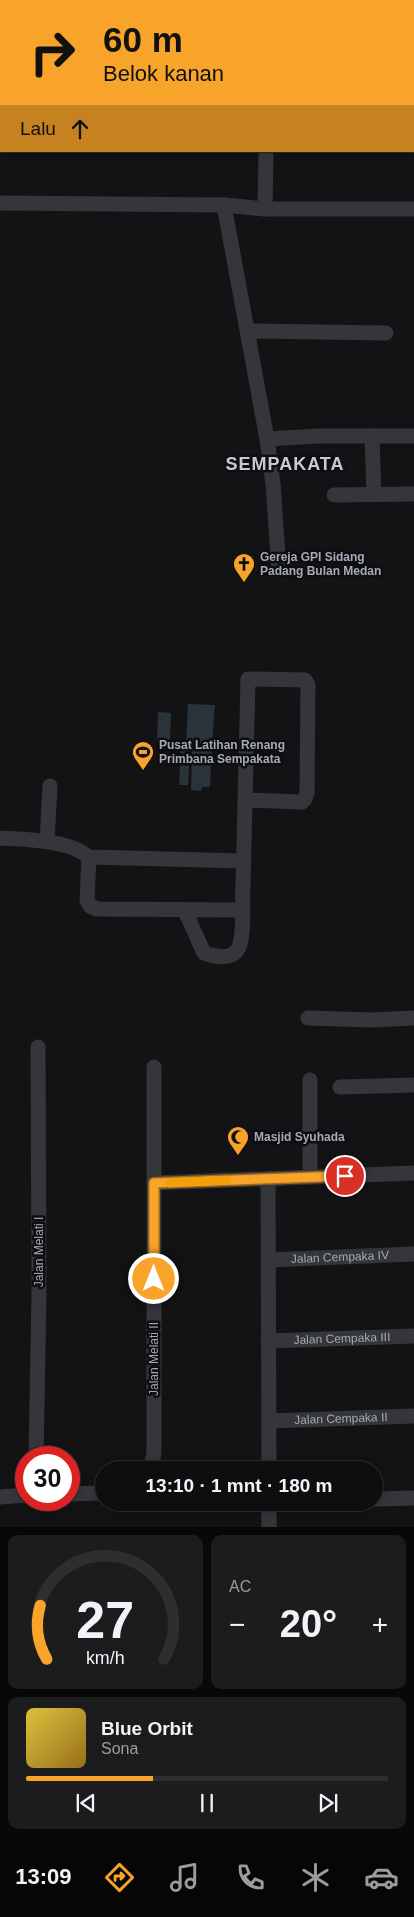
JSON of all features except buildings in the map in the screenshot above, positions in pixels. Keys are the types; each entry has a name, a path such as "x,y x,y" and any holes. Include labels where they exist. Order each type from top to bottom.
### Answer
{"street":[{"path":"265,209 266,152"},
{"path":"0,204 224,205 265,209 414,209"},
{"path":"224,205 248,331 273,484 278,570"},
{"path":"248,331 386,333"},
{"path":"266,439 319,436 414,436"},
{"path":"372,436 374,494"},
{"path":"334,495 414,494"},
{"path":"186,911 204,953 211,956 229,956 238,950 241,940 248,679 305,680 308,685 306,799 302,802 245,800"},
{"path":"47,842 50,786"},
{"path":"0,838 47,842 82,852 89,857 243,861"},
{"path":"89,857 87,900 90,906 97,909 242,910"},
{"path":"308,1018 372,1020 414,1018"},
{"name":"Jalan Melati I","path":"36,1446 39,1292 38,1047"},
{"name":"Jalan Melati II","path":"152,1461 154,1452 154,1067"},
{"path":"310,1080 310,1177"},
{"path":"340,1087 414,1085"},
{"path":"154,1183 414,1173"},
{"path":"268,1179 269,1461"},
{"name":"Jalan Cempaka IV","path":"268,1260 414,1254"},
{"name":"Jalan Cempaka III","path":"268,1341 414,1336"},
{"name":"Jalan Cempaka II","path":"268,1421 414,1416"},
{"path":"80,1494 95,1493"},
{"path":"0,1497 15,1496"},
{"path":"383,1499 414,1498"},
{"path":"269,1511 269,1527"}],"shaded area":[{"path":"188,704 215,705 212,745 186,743"},
{"path":"158,712 171,713 170,741 157,741"},
{"path":"192,749 212,750 210,787 202,787 201,791 191,790"},
{"path":"181,750 190,750 188,785 179,785"}],"slow traffic":[{"path":"170,1183 227,1180"}],"place":[{"name":"Gereja GPI Sidang Padang Bulan Medan","path":"244,583"},
{"name":"Pusat Latihan Renang Primbana Sempakata","path":"143,771"},
{"name":"Masjid Syuhada","path":"238,1156"}],"district":[{"name":"SEMPAKATA","path":"285,464"}],"route":[{"path":"154,1279 154,1183 345,1176"}]}
